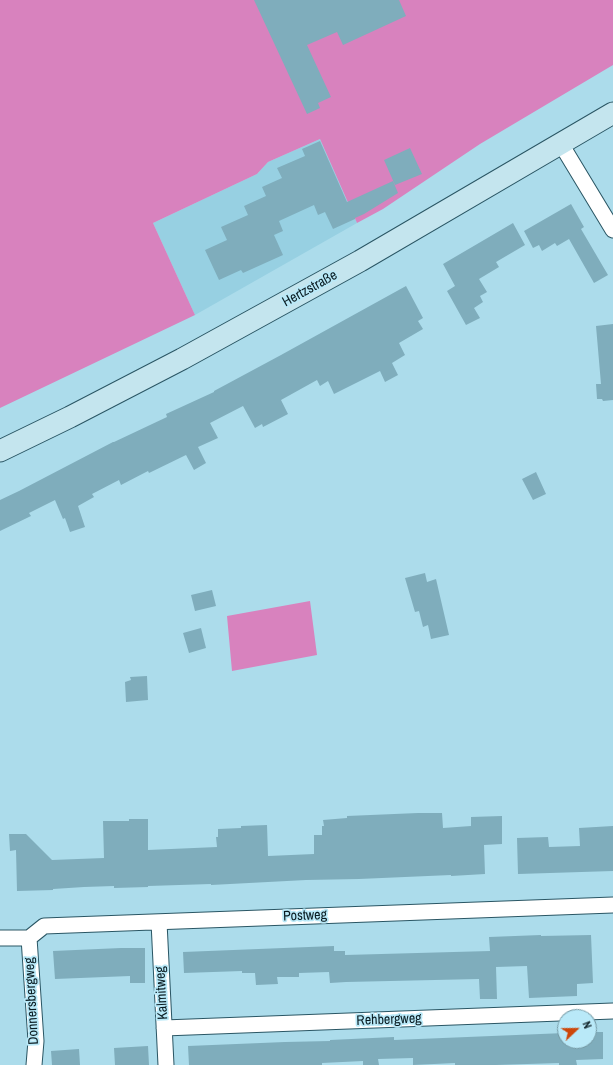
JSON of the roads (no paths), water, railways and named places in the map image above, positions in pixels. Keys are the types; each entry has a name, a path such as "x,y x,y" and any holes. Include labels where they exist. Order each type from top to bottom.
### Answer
{"main road":[{"name":"Hertzstraße","path":"0,451 70,417 182,359 360,261 613,113"}],"street":[{"path":"561,144 613,230"},
{"name":"Postweg","path":"29,938 44,926 613,905"},
{"name":"Kalmitweg","path":"159,922 166,1065"},
{"path":"0,938 29,938"},
{"name":"Donnersbergweg","path":"29,938 36,1041 34,1065"},
{"name":"Rehbergweg","path":"164,1028 613,1011"}]}
